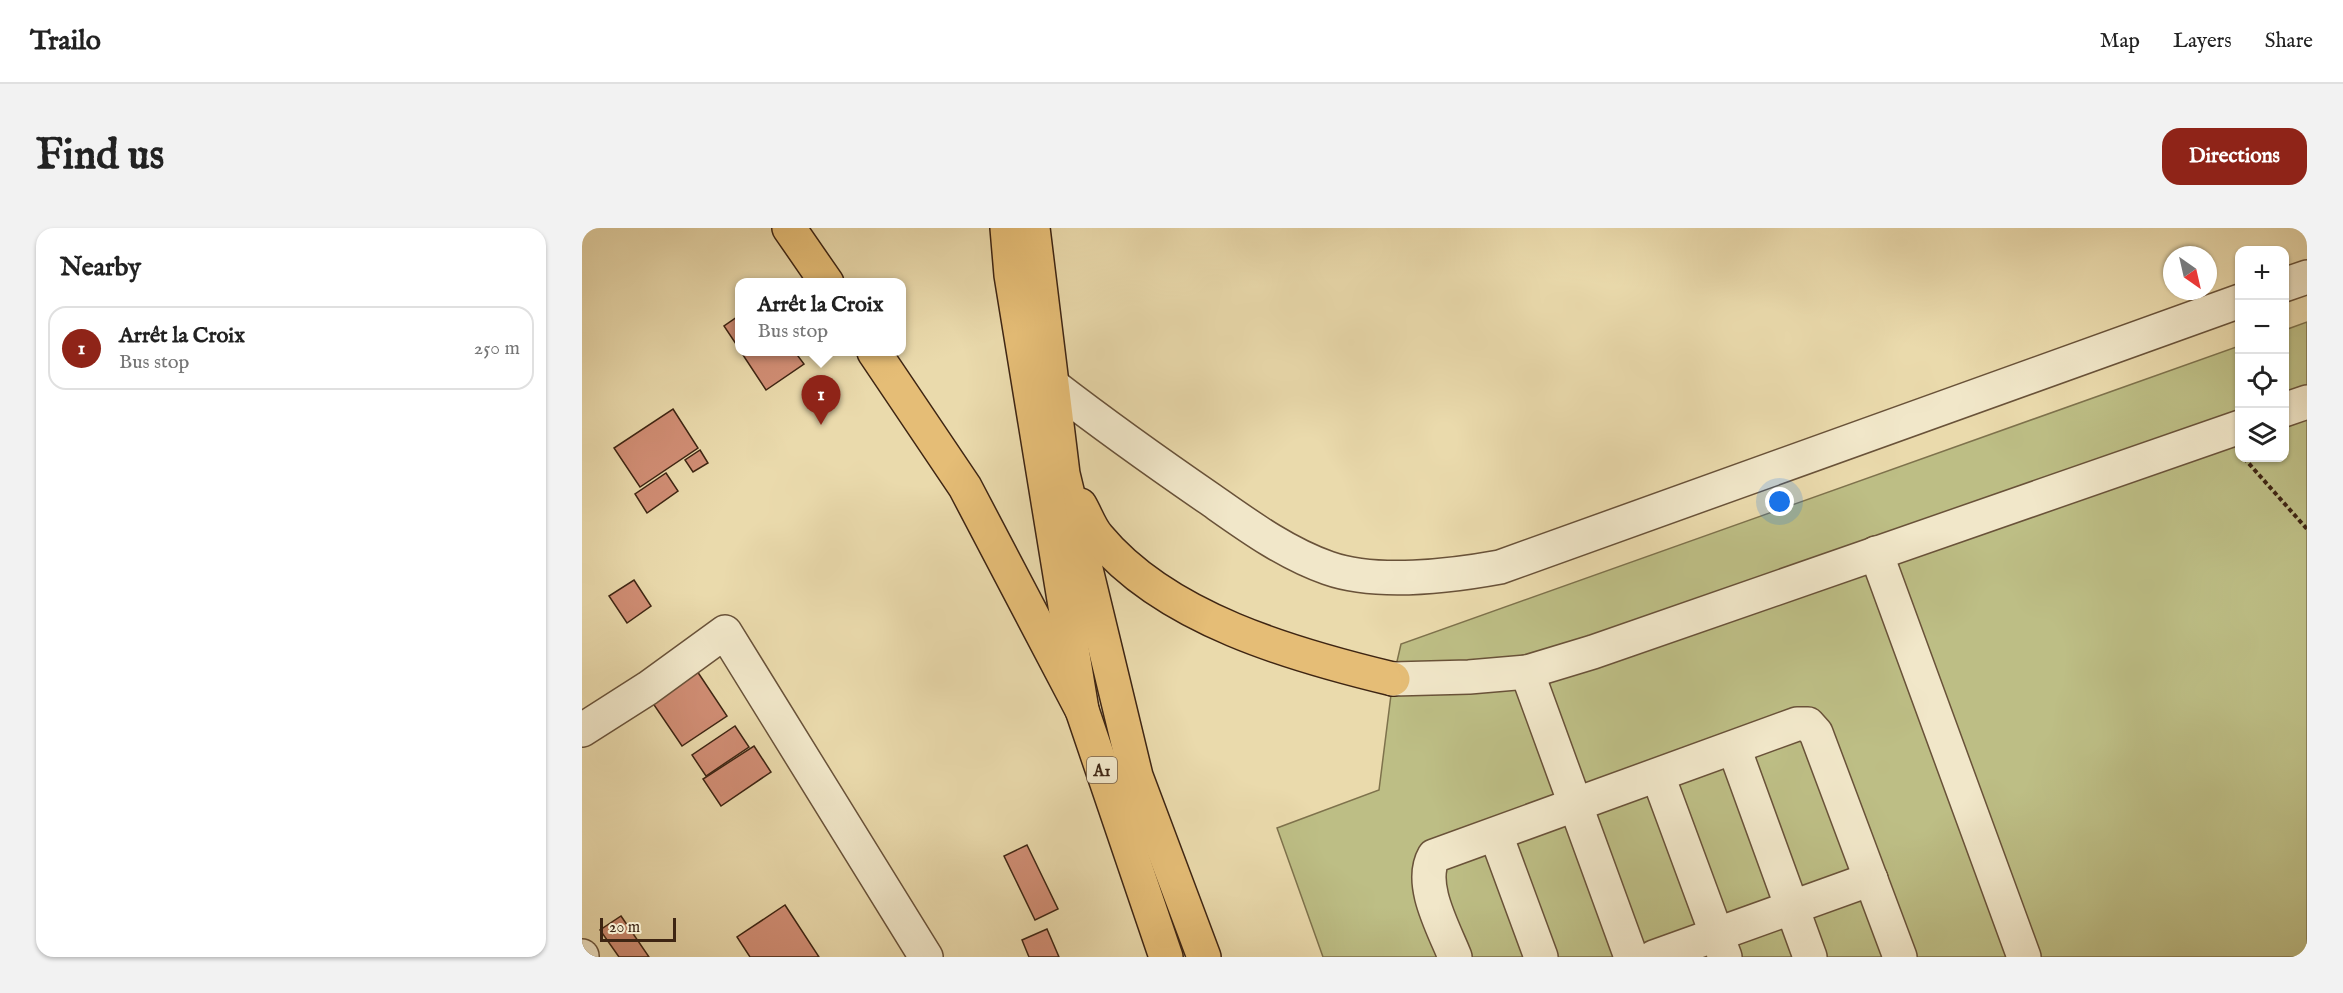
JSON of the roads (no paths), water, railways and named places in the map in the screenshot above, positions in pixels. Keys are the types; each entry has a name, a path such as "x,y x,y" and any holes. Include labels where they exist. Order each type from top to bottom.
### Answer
{"main road":[{"path":"789,228 824,278"},
{"path":"1007,228 1011,275 1082,710"},
{"path":"1033,228 1064,474 1097,536 1142,580 1223,625 1309,659 1393,679"},
{"name":"A1","path":"877,356 965,487 1082,710 1166,957"},
{"name":"A1","path":"1064,474 1136,776 1204,957"}],"street":[{"path":"2289,283 2307,277"},
{"path":"1051,384 1123,440 1263,536 1329,568 1376,576 1445,577 1500,567 2235,303"},
{"path":"2289,408 2307,402"},
{"path":"1393,679 1469,677 1527,672 1593,652 2235,429"},
{"path":"1876,553 2024,957"},
{"path":"582,729 648,688 725,632 926,957"},
{"path":"1527,672 1630,957"},
{"path":"1455,957 1427,882 1428,867 1434,856 1575,807 1797,724 1808,724 1816,733 1900,957"},
{"path":"1734,748 1810,957"},
{"path":"1658,776 1720,946"},
{"path":"1496,835 1541,957"},
{"path":"1654,957 1720,946 1792,907 1871,879"}],"place":[{"name":"Arrêt la Croix","path":"821,425"}]}
